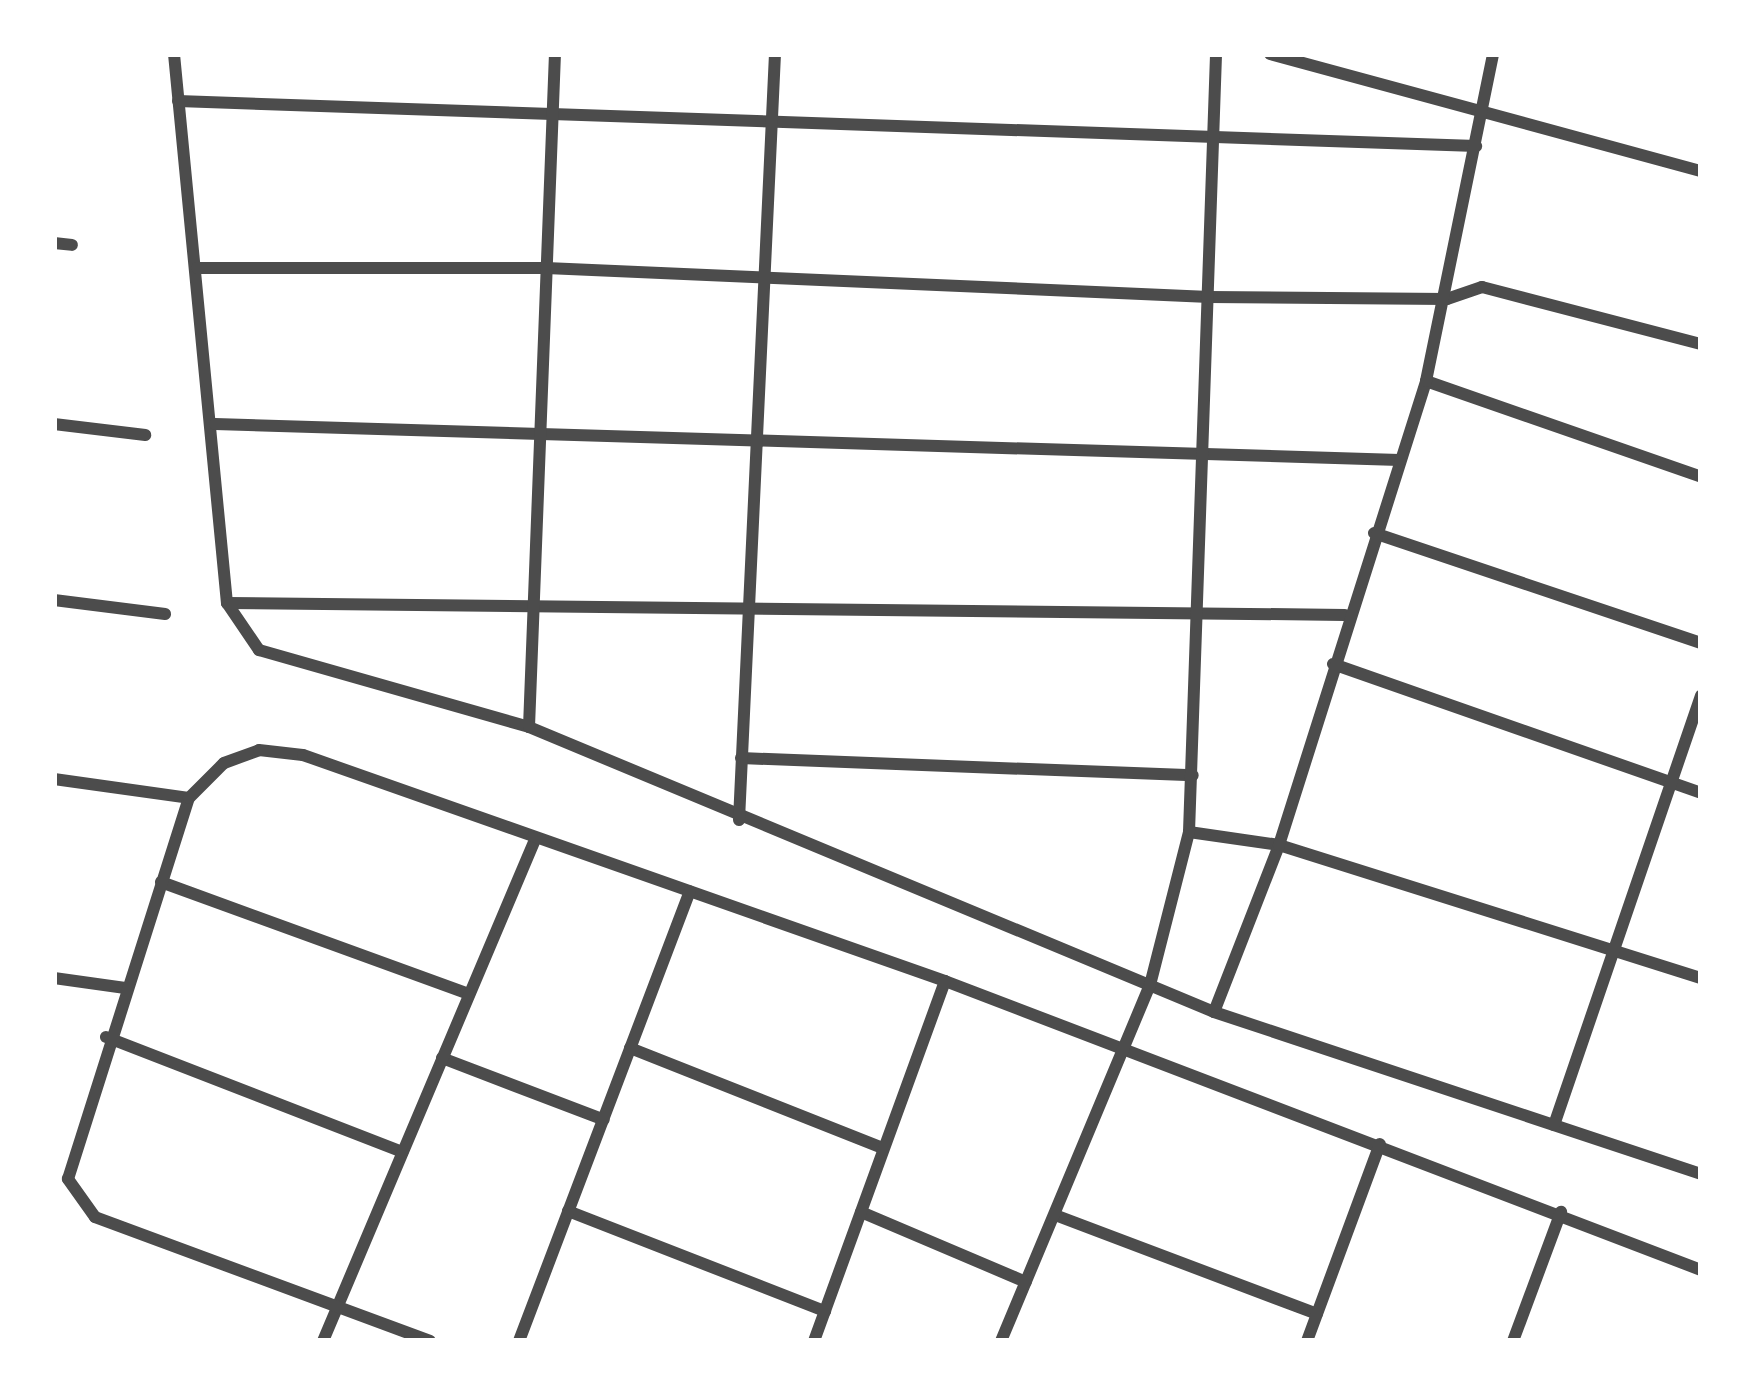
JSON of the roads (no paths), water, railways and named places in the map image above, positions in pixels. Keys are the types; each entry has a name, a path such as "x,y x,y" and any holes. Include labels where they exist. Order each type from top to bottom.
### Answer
{"street":[{"path":"174,54 215,424 227,603 259,650 529,727 1147,991 1701,1174"},
{"path":"529,727 556,54"},
{"path":"740,820 775,54"},
{"path":"1001,1341 1147,991 1189,832 1216,54"},
{"path":"1270,54 1701,171"},
{"path":"1214,1012 1279,845 1345,615 1426,381 1447,299 1493,54"},
{"path":"178,101 1214,132 1476,146"},
{"path":"54,242 72,245"},
{"path":"197,268 546,268 1209,297 1447,299 1482,287 1701,344"},
{"path":"1426,381 1701,477"},
{"path":"54,424 145,435"},
{"path":"215,424 1399,460"},
{"path":"1374,533 1701,644"},
{"path":"227,603 536,599 748,608 1345,615"},
{"path":"54,600 165,614"},
{"path":"1333,664 1701,793"},
{"path":"1554,1125 1701,695"},
{"path":"430,1341 78,1203 72,1149 189,798 224,763 259,750 303,755 534,842 945,981 1561,1212 1701,1270"},
{"path":"741,758 1193,775"},
{"path":"54,779 189,798"},
{"path":"1189,832 1279,845 1701,978"},
{"path":"323,1341 534,842"},
{"path":"161,882 469,994"},
{"path":"519,1341 690,891"},
{"path":"54,978 125,988"},
{"path":"814,1341 945,981"},
{"path":"106,1036 402,1151"},
{"path":"630,1048 883,1148"},
{"path":"442,1058 604,1120"},
{"path":"1307,1341 1380,1144"},
{"path":"54,1146 72,1149"},
{"path":"568,1211 824,1311"},
{"path":"861,1211 1026,1282"},
{"path":"1513,1341 1561,1212"},
{"path":"1055,1214 1317,1314"}]}
